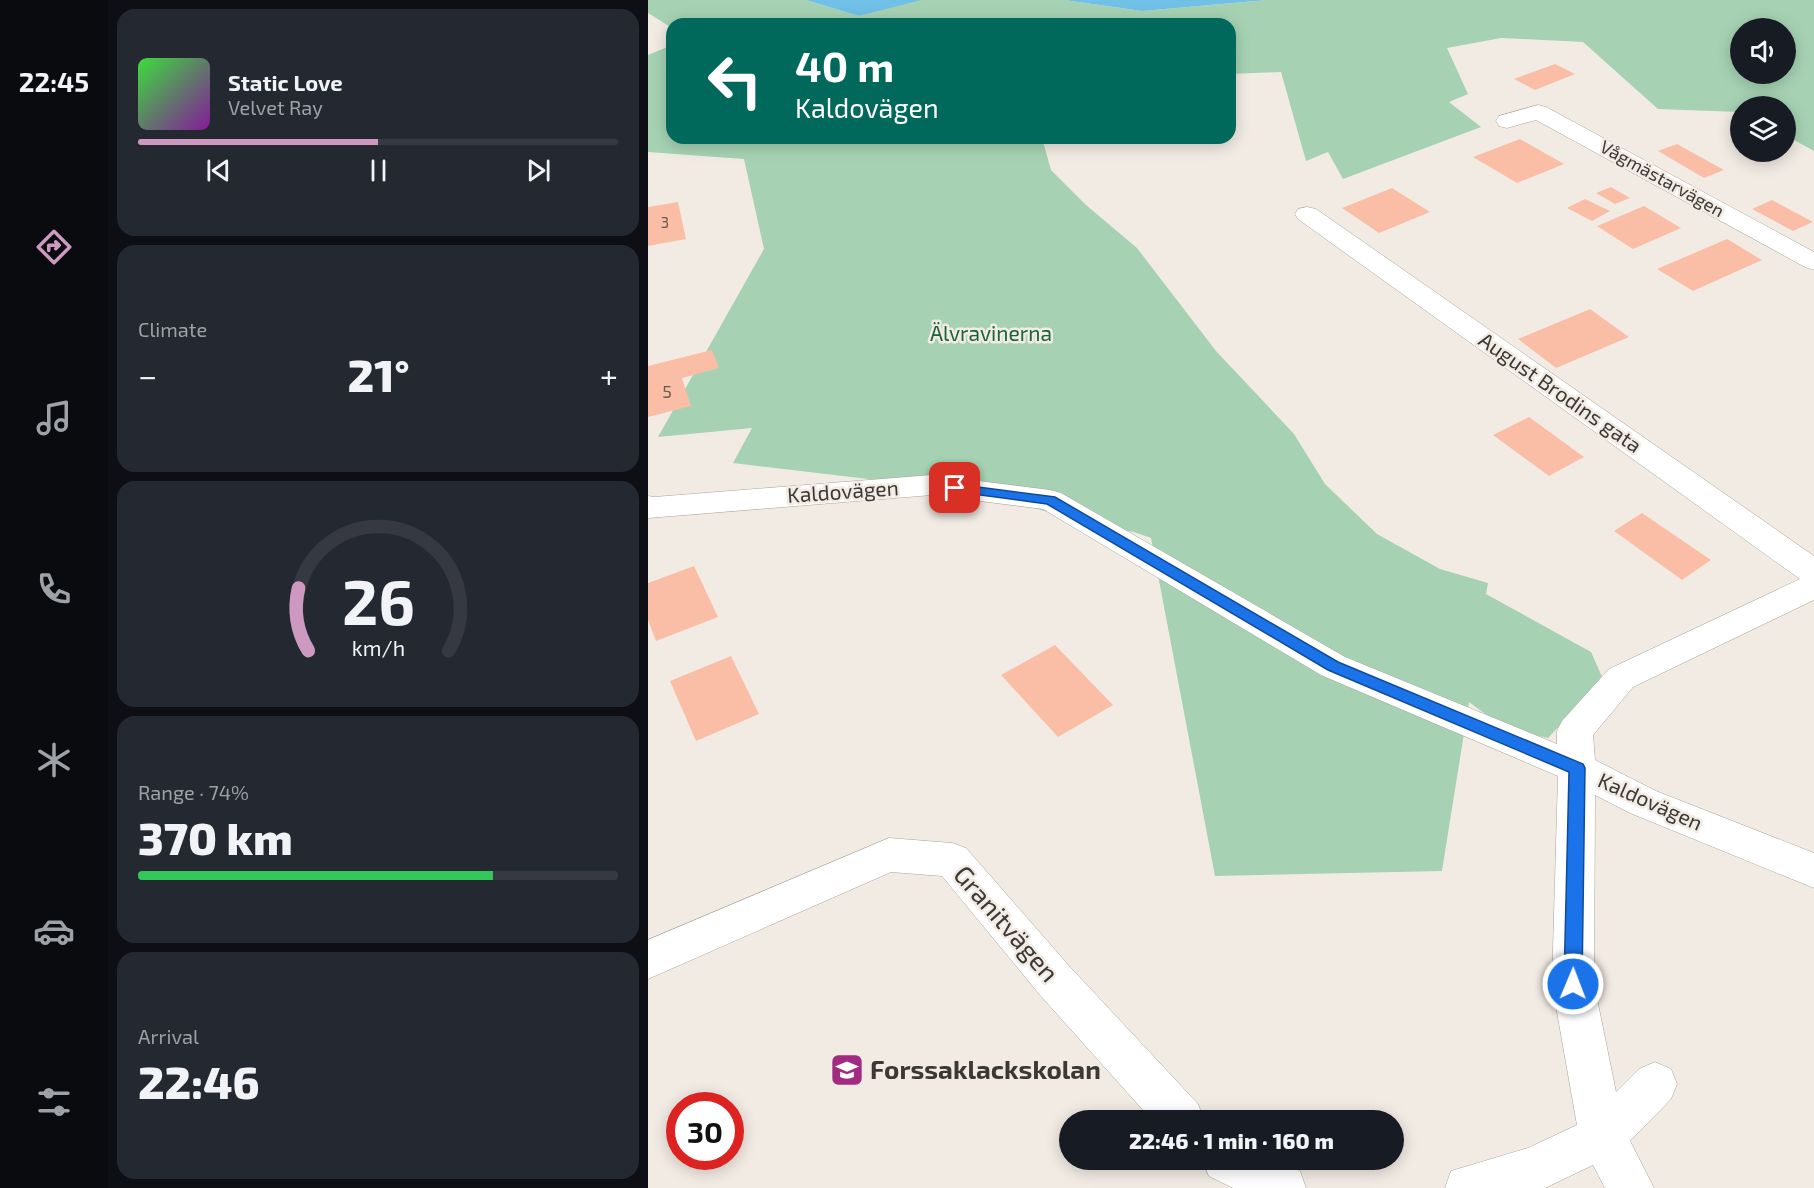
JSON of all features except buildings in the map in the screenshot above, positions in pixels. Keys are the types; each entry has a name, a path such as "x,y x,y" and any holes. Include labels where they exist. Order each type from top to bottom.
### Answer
{"street":[{"name":"Vågmästarvägen","path":"1507,121 1538,112 1814,262"},
{"name":"August Brodins gata","path":"1307,214 1814,572"},
{"name":"Kaldovägen","path":"648,507 932,485 1050,500 1333,666 1577,768 1643,802 1814,871"},
{"path":"1631,1188 1602,1137 1573,984 1577,768 1575,732 1620,678 1814,586"},
{"name":"Granitvägen","path":"648,960 889,855 952,860 1055,981 1173,1110"},
{"path":"1468,1188 1532,1170 1602,1137 1656,1083"},
{"path":"1246,1170 1283,1188"}],"green space":[{"path":"648,0 806,0 859,16 916,0 1064,0 1142,11 1267,0 1814,0 1814,151 1796,141 1796,96 1730,96 1730,112 1658,109 1583,42 1501,38 1447,48 1468,94 1449,102 1481,127 1343,179 1328,152 1306,161 1281,72 1236,74 1236,18 666,18 666,24 648,13"},
{"name":"Älvravinerna","path":"666,48 666,144 1044,144 1051,170 1086,205 1137,248 1216,351 1294,434 1325,484 1377,534 1440,569 1488,583 1486,594 1591,652 1603,679 1548,738 1507,730 1469,702 1442,871 1215,876 1151,538 1134,532 1086,524 1025,505 911,484 733,463 752,428 658,437 764,249 744,159 648,152 648,55"}],"water":[{"path":"806,0 921,0 859,16"},
{"path":"1064,0 1267,0 1142,11"}],"place":[{"name":"Forssaklackskolan","path":"847,1070"}],"route":[{"path":"955,488 1050,500 1333,666 1577,768 1573,984"}]}
